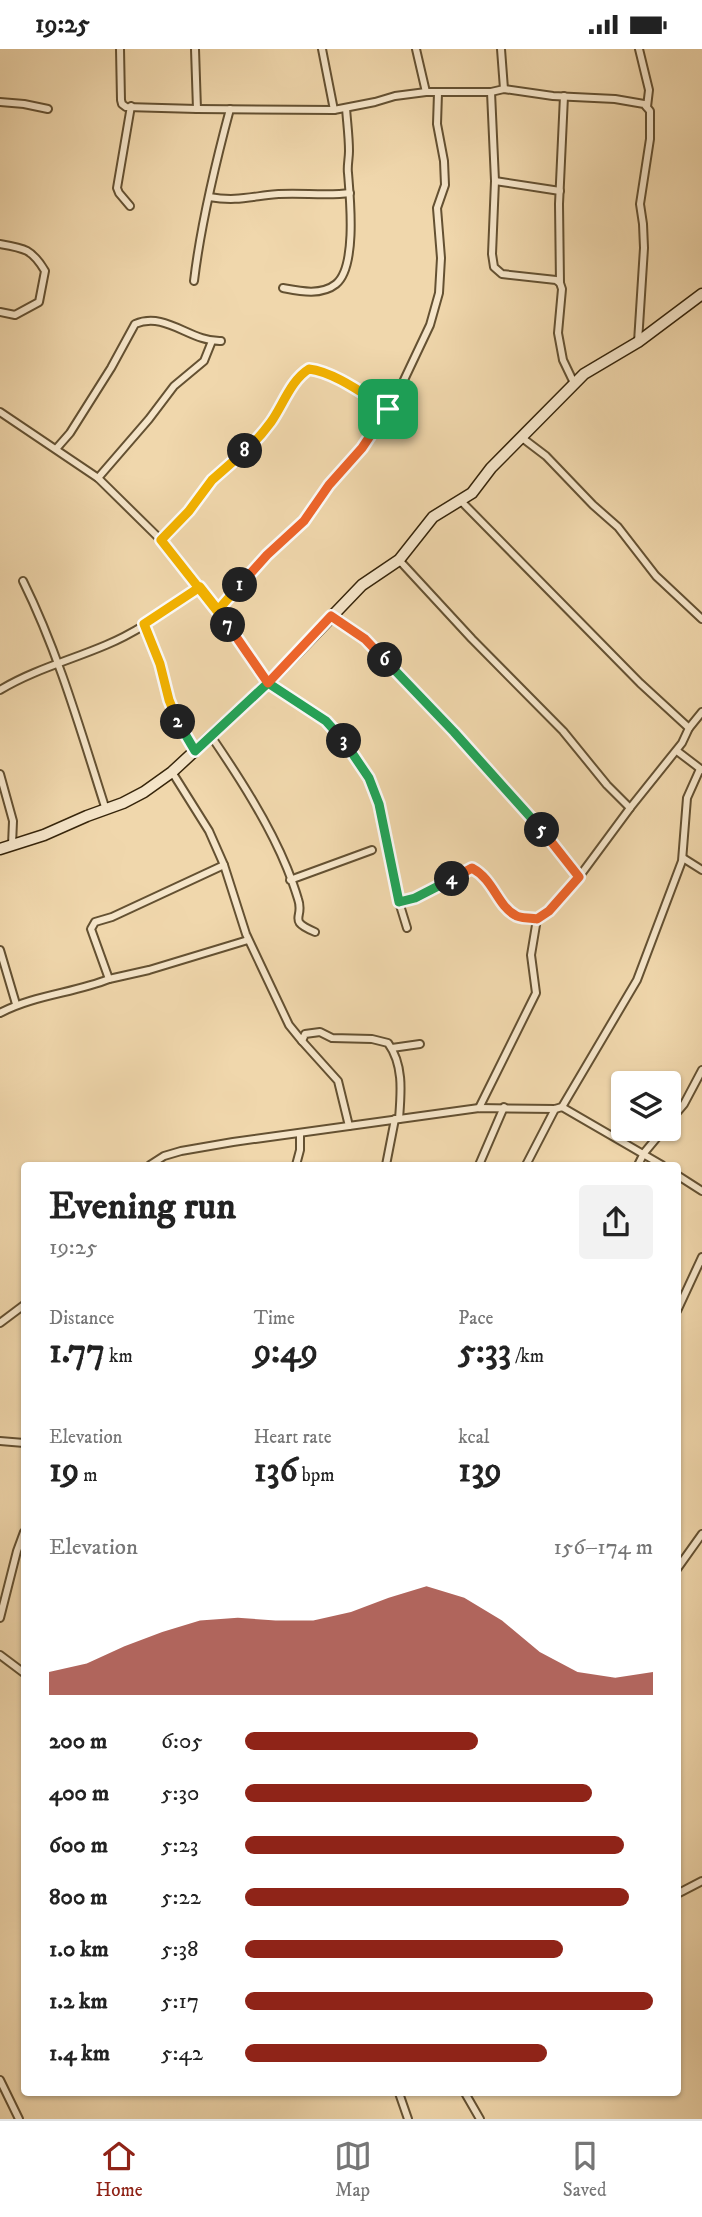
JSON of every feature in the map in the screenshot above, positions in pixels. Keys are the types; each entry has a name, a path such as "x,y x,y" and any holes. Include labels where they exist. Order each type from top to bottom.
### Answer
{"street":[{"path":"120,49 122,103 126,107 334,110 426,92 491,92 504,89 627,100 640,102 647,107"},
{"path":"195,49 197,110"},
{"path":"322,49 334,110"},
{"path":"416,49 426,92"},
{"path":"501,49 504,89"},
{"path":"638,342 644,248 640,204 650,139 650,115 647,107 649,90 639,49"},
{"path":"491,92 495,181 492,254 495,270 502,274 560,283"},
{"path":"218,610 267,555 304,521 329,485 362,448 388,409 430,325 439,293 437,208 445,185 444,161 437,124 438,93"},
{"path":"564,96 560,191 562,289 558,333 563,359 574,383"},
{"path":"0,102 48,109"},
{"path":"130,206 117,188 131,106"},
{"path":"283,288 303,292 316,291 338,283 348,253 351,229 346,108"},
{"path":"194,281 215,162 230,109"},
{"path":"495,181 560,191"},
{"path":"209,197 239,200 268,195 350,193"},
{"path":"0,244 23,247 37,256 45,271 39,302 15,315 0,312"},
{"path":"0,849 106,810 144,792 173,772 268,683 362,586 399,560 433,517 472,493 491,468 574,383 584,374 638,342 702,294"},
{"path":"56,449 70,433 135,324 141,321 166,321 212,341 221,341"},
{"path":"98,478 149,419 173,386 204,361 212,341"},
{"path":"161,540 189,511 212,480 261,436 297,380 309,369 318,370 348,385 388,409"},
{"path":"0,412 98,478 161,540 200,587 268,683 326,721 344,741 369,778 379,804 407,928"},
{"path":"521,437 546,456 618,527 656,576 702,619"},
{"path":"460,500 640,683 689,728"},
{"path":"399,560 562,731 630,808"},
{"path":"23,582 59,662 106,810"},
{"path":"0,690 59,662 109,644 200,587"},
{"path":"331,616 365,639 454,732 538,825 579,877"},
{"path":"144,624 179,725 195,751"},
{"path":"399,902 415,898 472,868 485,875 508,909 517,917 537,919 549,911 579,877 630,808 677,751 689,728 702,712"},
{"path":"211,736 244,784 279,853 299,901 299,922 303,927 315,932"},
{"path":"528,1162 637,981 683,859 687,798 701,770 677,751"},
{"path":"173,772 208,831 224,865 248,940 289,1024 338,1081 349,1126"},
{"path":"0,774 12,821 12,845"},
{"path":"290,880 372,850"},
{"path":"683,859 702,870"},
{"path":"109,979 91,929 95,922 112,917 224,865"},
{"path":"479,1108 536,993 531,955 537,919"},
{"path":"0,1013 16,1004 149,970 248,940"},
{"path":"0,950 16,1004"},
{"path":"302,1041 305,1034 320,1032 332,1038 359,1037 381,1040 392,1048 401,1081 397,1119 387,1162"},
{"path":"392,1048 420,1044"},
{"path":"681,1108 702,1070"},
{"path":"480,1162 504,1107"},
{"path":"155,1162 181,1151 233,1142 479,1108 504,1107 558,1108 657,1162"},
{"path":"297,1162 300,1133"},
{"path":"639,1162 654,1141"},
{"path":"681,1178 702,1191"},
{"path":"681,1302 702,1257"},
{"path":"0,1322 21,1309"},
{"path":"0,1441 21,1443"},
{"path":"681,1563 702,1534"},
{"path":"0,1618 21,1540"},
{"path":"0,1655 21,1671"},
{"path":"681,1892 701,1882"},
{"path":"0,2080 19,2119"},
{"path":"400,2096 408,2119"},
{"path":"467,2096 480,2119"}],"route":[{"path":"388,409 348,385 318,370 309,369 297,380 261,436 212,480 189,511 161,540 218,610 268,683 331,616 365,639 496,778 579,877 549,911 537,919 517,917 508,909 485,875 472,868 415,898 399,902 379,804 369,778 344,741 326,721 268,683 195,751 179,725 144,624 159,616 200,587 218,610 267,555 304,521 329,485 362,448 388,409"}]}
